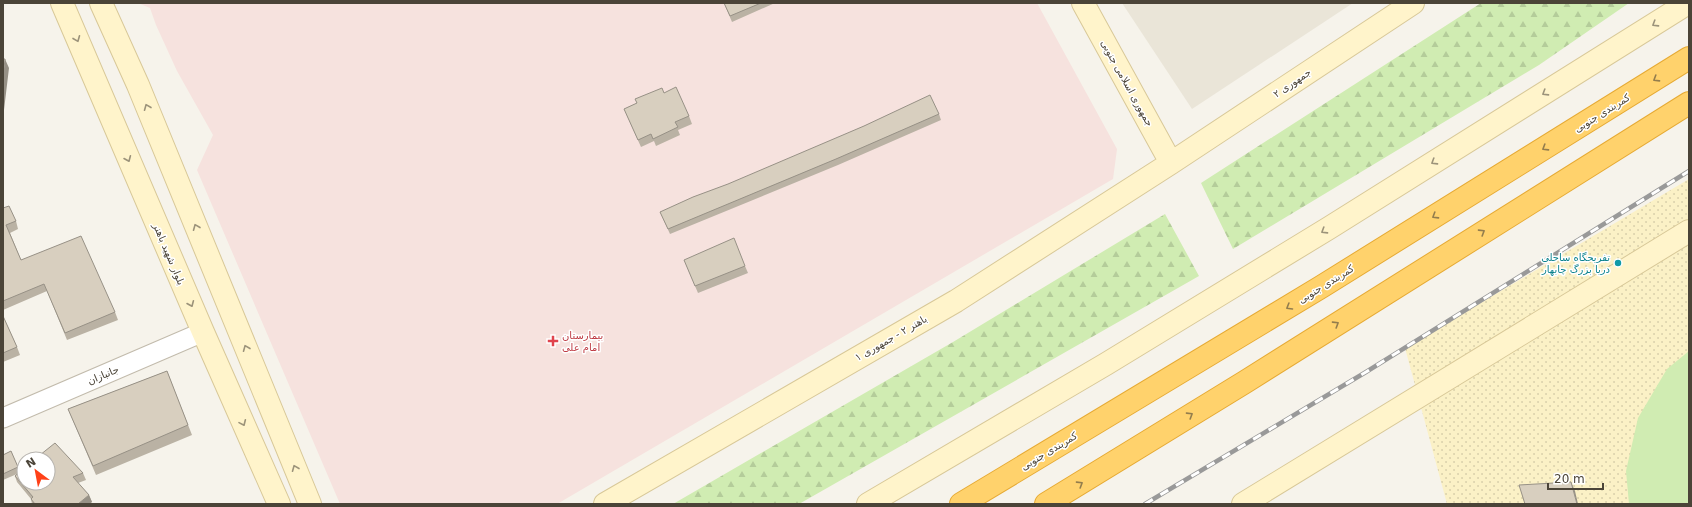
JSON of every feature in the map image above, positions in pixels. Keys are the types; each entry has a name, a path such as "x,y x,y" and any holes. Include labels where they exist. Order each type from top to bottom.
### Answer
{"highway":[{"name":"کمربندی جنوبی","path":"961,504 1321,287 1689,58"},
{"path":"1046,504 1245,382 1689,103"}],"main road":[{"name":"بلوار شهید باهنر","path":"62,3 203,332 279,504"},
{"path":"101,3 138,85 310,504"},
{"name":"جمهوری اسلامی جنوبی","path":"1083,3 1171,163"},
{"name":"جمهوری ۲","path":"1171,163 1413,3"},
{"path":"868,504 1106,364 1329,228 1688,3"},
{"name":"باهنر ۲ - جمهوری ۱","path":"605,504 956,300 1171,163"},
{"path":"1243,504 1689,231"}],"street":[{"name":"جانبازان","path":"3,418 203,332"}],"shaded area":[{"name":"بیمارستان امام علی","path":"138,3 1037,3 1117,149 1113,179 557,504 340,504 197,170 213,135 177,71 150,8"},
{"path":"1122,3 1353,3 1192,109"}],"green space":[{"path":"1481,3 1629,3 1539,65 1233,249 1201,183"},
{"path":"1165,214 1199,276 799,504 673,504 953,342"},
{"path":"1689,351 1689,504 1629,504 1626,471 1638,418 1667,369"}],"sand":[{"name":"تفریحگاه ساحلی دریا بزرگ چابهار","path":"1689,179 1689,504 1447,504 1405,348"}],"building":[{"path":"724,3 761,3 730,16"},
{"path":"3,59 5,59 3,78"},
{"path":"676,87 689,116 675,122 678,127 653,139 651,134 638,140 624,109 637,103 635,99 662,88 664,93"},
{"path":"930,95 939,114 668,229 660,212 864,126"},
{"path":"9,206 16,221 6,225 21,260 81,236 115,312 65,333 44,284 3,301 3,208"},
{"path":"734,238 745,266 695,286 684,260"},
{"path":"3,316 17,347 3,353"},
{"path":"167,371 188,425 93,466 68,409"},
{"path":"55,443 83,473 73,477 89,495 78,504 35,504 31,499 33,497 28,491 56,491 56,451 45,451"},
{"path":"11,451 16,462 16,468 3,474 3,455"},
{"path":"1571,482 1577,504 1525,504 1519,485"}],"railway":[{"path":"1145,504 1366,372 1689,171"}],"place":[{"name":"تفریحگاه ساحلی دریا بزرگ چابهار","path":"1618,263"},
{"name":"بیمارستان امام علی","path":"553,341"}]}
